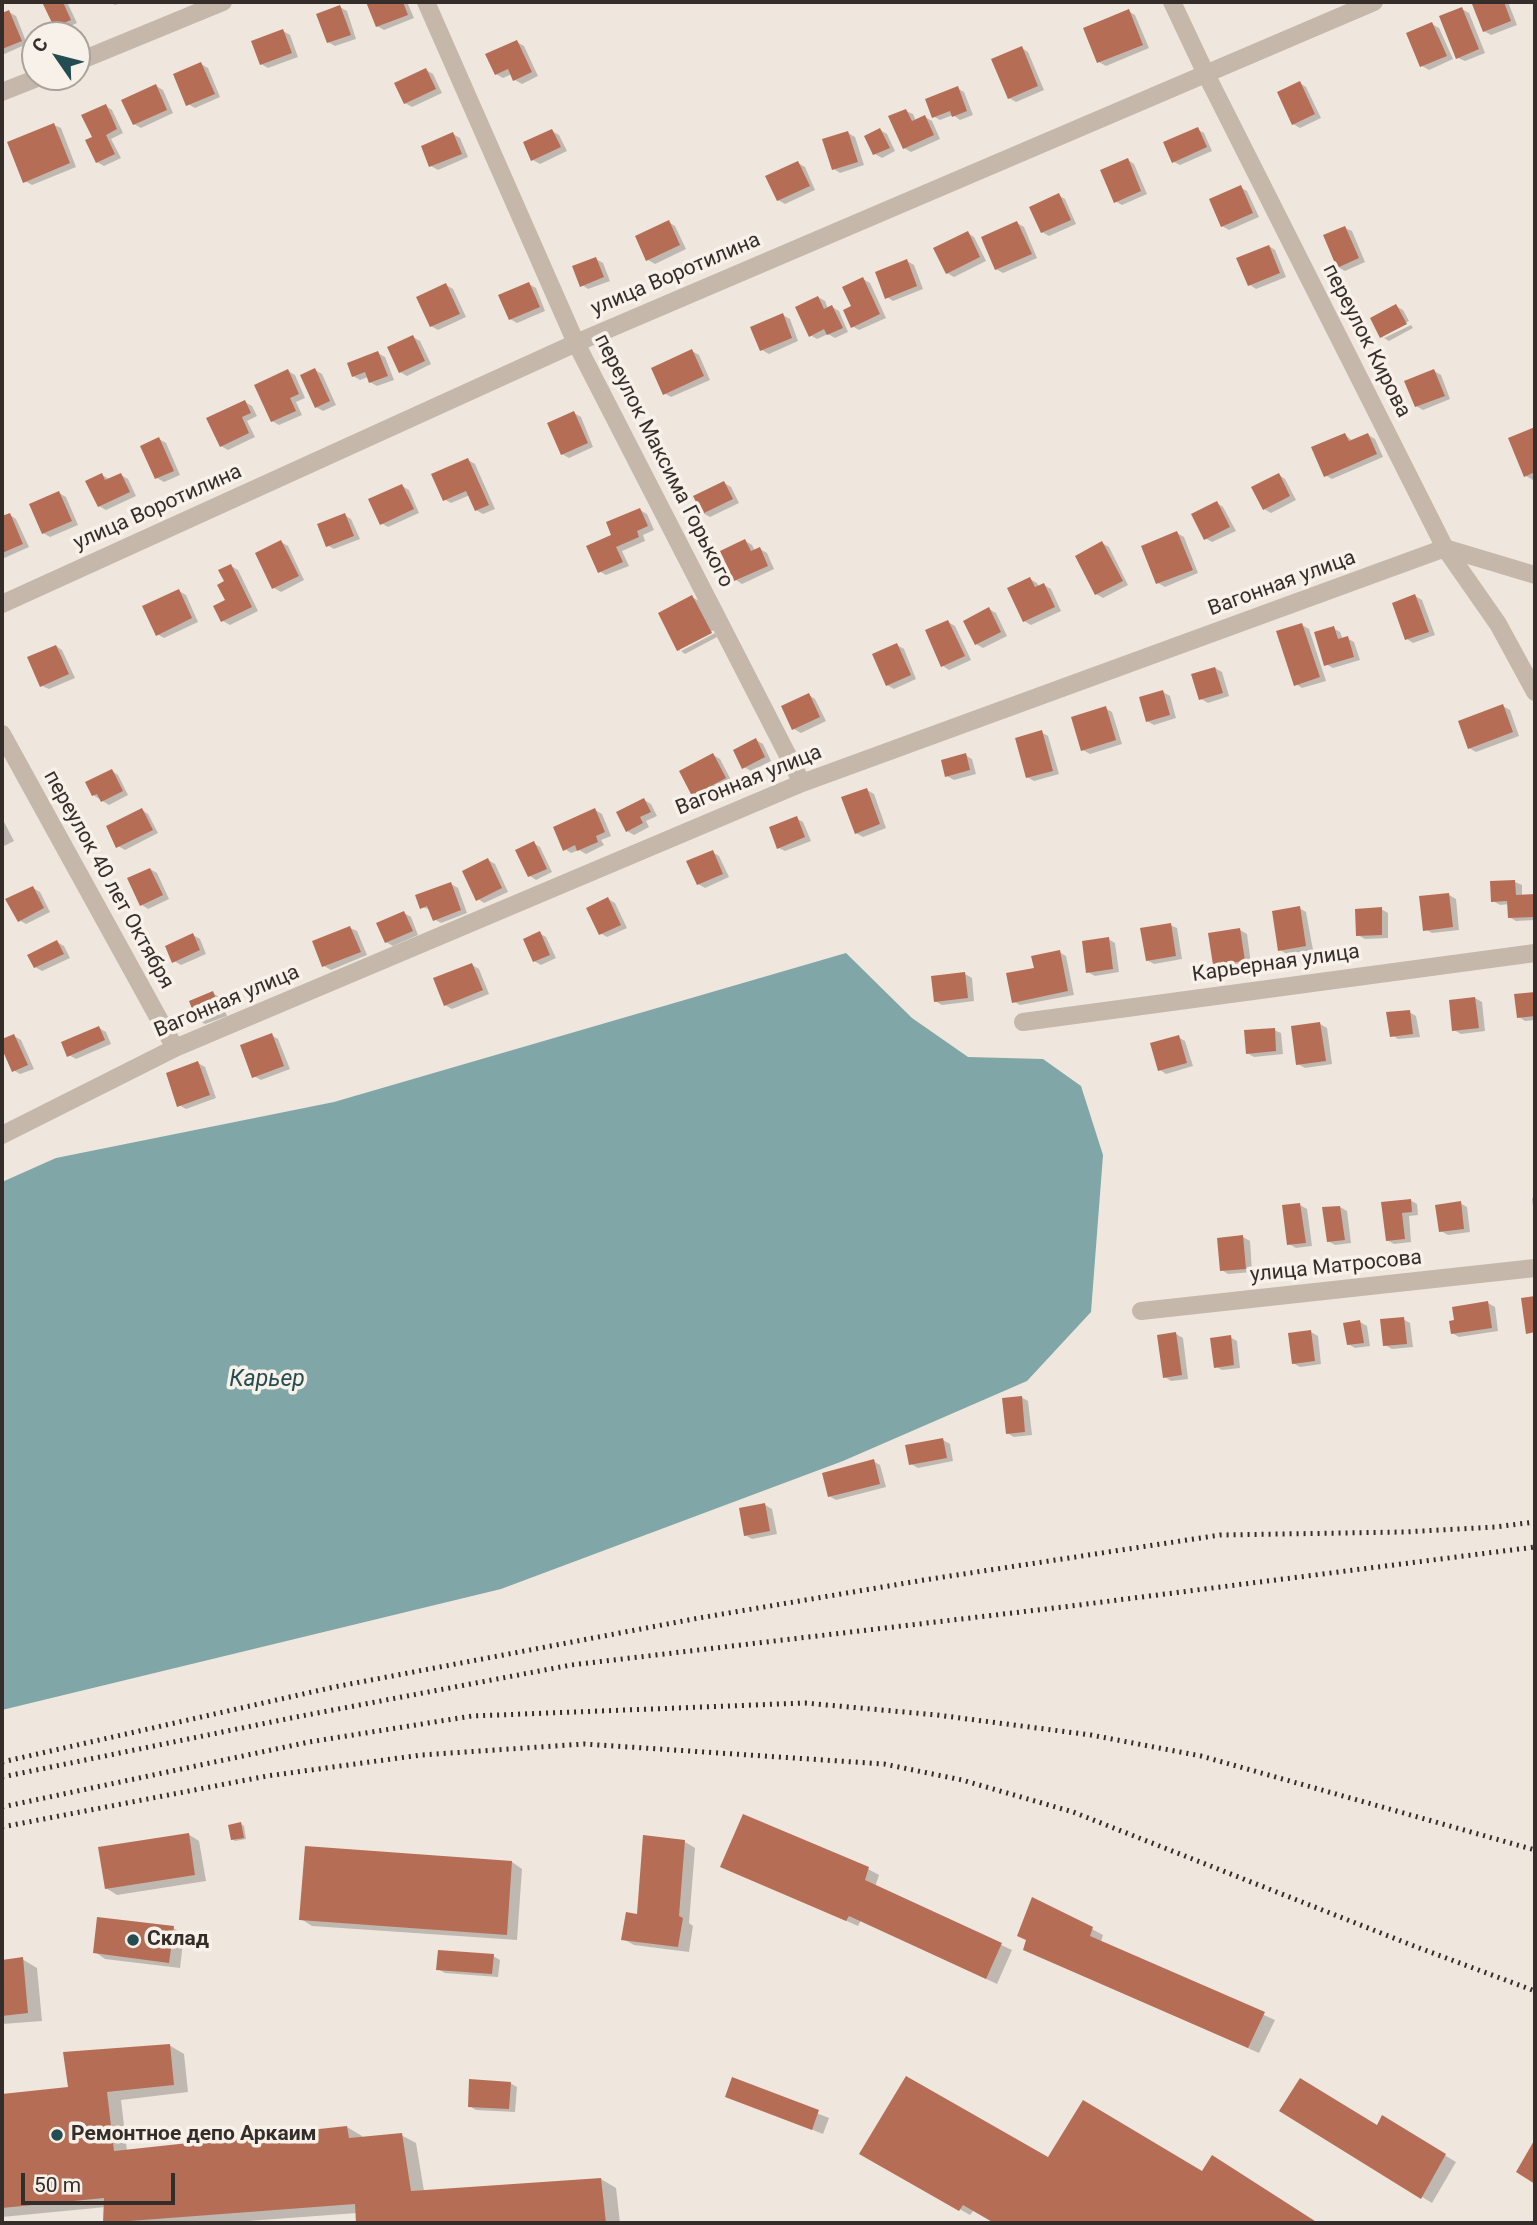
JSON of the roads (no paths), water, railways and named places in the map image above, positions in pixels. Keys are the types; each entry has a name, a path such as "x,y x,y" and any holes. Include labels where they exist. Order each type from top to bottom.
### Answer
{"street":[{"path":"91,56 223,2"},
{"name":"переулок Максима Горького","path":"426,2 576,343 802,783"},
{"name":"переулок Кирова","path":"1172,2 1445,548 1498,624 1535,692"},
{"name":"улица Воротилина","path":"2,604 576,343 1374,2"},
{"path":"2,92 21,84"},
{"path":"1445,548 1535,575"},
{"name":"Вагонная улица","path":"2,1135 175,1048 802,783 1445,548"},
{"name":"переулок 40 лет Октября","path":"2,734 175,1048"},
{"name":"Карьерная улица","path":"1023,1021 1535,953"},
{"name":"улица Матросова","path":"1141,1311 1535,1268"}],"water":[{"name":"Карьер","path":"846,953 912,1018 968,1057 1043,1059 1081,1086 1103,1155 1091,1312 1027,1381 843,1461 501,1589 2,1710 2,1182 56,1158 334,1102"}],"railway":[{"path":"2,1762 334,1687 699,1618 924,1580 1220,1535 1404,1532 1535,1522"},
{"path":"2,1777 571,1665 1063,1607 1535,1547"},
{"path":"2,1807 309,1742 472,1716 805,1703 937,1715 1091,1735 1201,1756 1535,1850"},
{"path":"2,1827 267,1776 421,1755 584,1744 884,1764 962,1780 1073,1812 1535,1991"}],"place":[{"name":"Склад","path":"133,1940"},
{"name":"Ремонтное депо Аркаим","path":"57,2135"}]}
